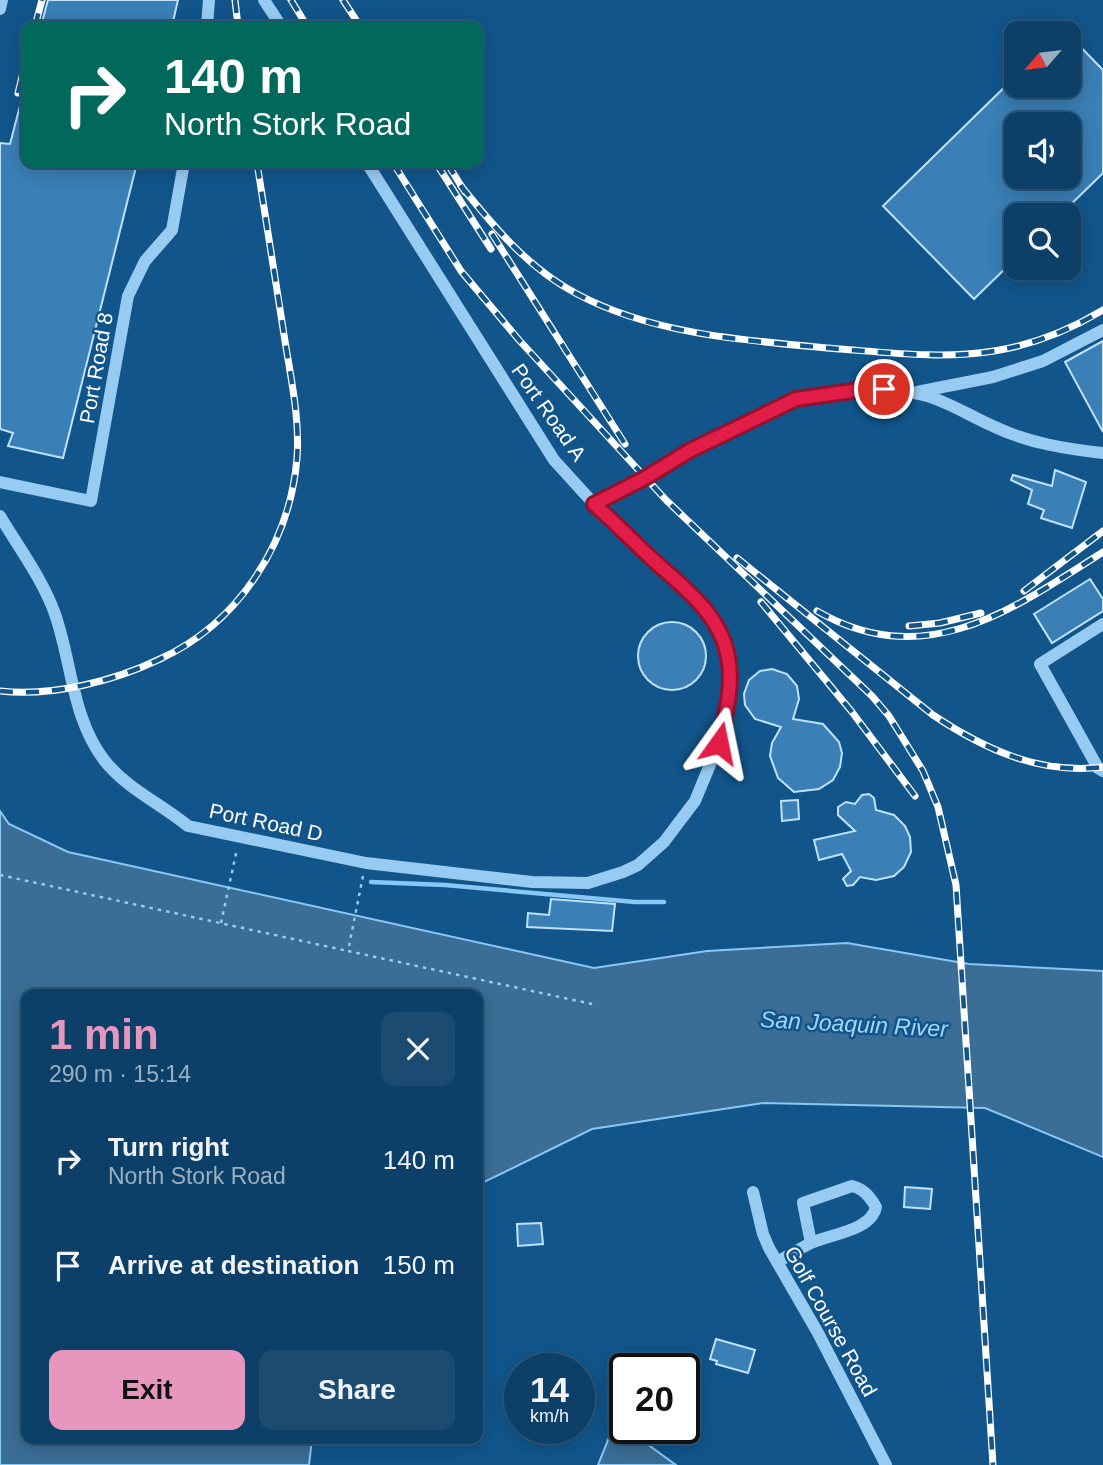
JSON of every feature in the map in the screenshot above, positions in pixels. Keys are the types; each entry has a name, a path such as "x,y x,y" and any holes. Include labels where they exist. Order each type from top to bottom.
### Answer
{"street":[{"path":"0,9 2,0"},
{"path":"207,21 209,0"},
{"path":"264,0 278,21"},
{"name":"Port Road 8","path":"0,482 91,501 128,296 145,261 172,230 183,168"},
{"name":"Port Road A","path":"370,168 554,460 594,504 707,611 721,635 730,669 719,743 695,801 664,842 638,864 623,872"},
{"path":"913,393 993,377 1043,361 1103,330"},
{"path":"594,504 645,478 689,451 796,399 867,389 913,393 950,405 1024,438 1103,453"},
{"name":"Port Road D","path":"0,516 31,566 54,612 79,712 90,738 106,763 131,787 167,808 188,825 366,863 546,883 588,883 623,872"},
{"path":"1103,624 1040,664 1077,734 1098,768 1103,771"},
{"path":"777,1262 811,1243 863,1224 875,1212 876,1207 871,1198 852,1186 803,1203 811,1243"},
{"name":"Golf Course Road","path":"753,1192 763,1234 886,1465"}],"path":[{"path":"222,923 240,835"},
{"path":"348,951 366,863"},
{"path":"0,875 592,1004"}],"water":[{"name":"San Joaquin River","path":"0,811 9,824 68,852 594,968 707,951 847,943 969,964 1103,971 1103,1157 985,1108 763,1103 592,1129 483,1183 483,989 21,989 21,1444 311,1444 309,1465 0,1465"},
{"path":"609,1438 609,1444 647,1444 676,1465 598,1465"}],"building":[{"path":"48,0 178,0 173,21 42,21"},
{"path":"1082,48 1103,70 1103,173 1072,203 1004,203 1004,270 974,299 883,206 1004,88 1004,98 1082,98"},
{"path":"21,102 21,168 136,168 63,458 8,446 13,433 0,429 0,143 10,144"},
{"path":"1103,341 1103,432 1065,362"},
{"path":"1055,470 1086,482 1072,528 1041,518 1044,510 1028,504 1032,490 1011,480 1013,475 1052,486"},
{"path":"1090,579 1103,599 1103,611 1052,643 1034,614"},
{"path":"665,622 679,622 691,627 701,637 706,656 701,675 691,685 679,690 665,690 653,685 643,675 638,663 638,649 643,637 653,627"},
{"path":"772,669 787,674 797,686 799,699 793,719 823,724 839,742 842,753 840,767 833,780 819,789 794,792 778,778 770,756 772,743 781,727 755,719 745,705 744,694 749,680 760,671"},
{"path":"869,794 874,798 876,810 894,815 905,826 910,837 911,852 904,867 894,876 876,880 860,877 853,885 847,886 843,879 851,871 842,854 819,860 814,840 855,831 838,815 838,807 846,802 855,804 862,795"},
{"path":"798,800 799,819 782,821 781,801"},
{"path":"551,899 615,904 612,931 527,927 528,913 549,915"},
{"path":"905,1187 932,1189 930,1209 904,1207"},
{"path":"541,1223 543,1244 518,1246 517,1224"},
{"path":"716,1339 755,1350 748,1373 716,1364 717,1361 710,1359"}],"waterway":[{"path":"371,882 664,902"}],"railway":[{"path":"36,21 42,0"},
{"path":"235,0 237,21"},
{"path":"291,0 304,21"},
{"path":"343,0 357,21"},
{"path":"18,93 21,81"},
{"path":"0,691 40,692 82,686 160,659 188,644 214,624 256,577 271,549 284,520 292,490 297,458 297,429 258,168"},
{"path":"396,168 461,271 519,340 666,500 872,696 889,716 923,771 938,807 956,885 993,1465"},
{"path":"439,168 491,249"},
{"path":"450,168 465,192"},
{"path":"461,186 513,246 559,284 607,308 672,328 773,343 956,355 994,351 1036,341 1103,310"},
{"path":"492,234 625,444"},
{"path":"1024,591 1103,531"},
{"path":"817,611 857,629 894,636 931,635 1001,613 1103,552"},
{"path":"737,558 933,715 972,739 1035,763 1057,767 1103,767"},
{"path":"761,602 852,712 915,796"},
{"path":"909,626 940,623 981,613"}],"route":[{"path":"719,743 730,669 728,655 715,623 697,600 594,504 645,478 689,451 796,399 884,389"}]}
